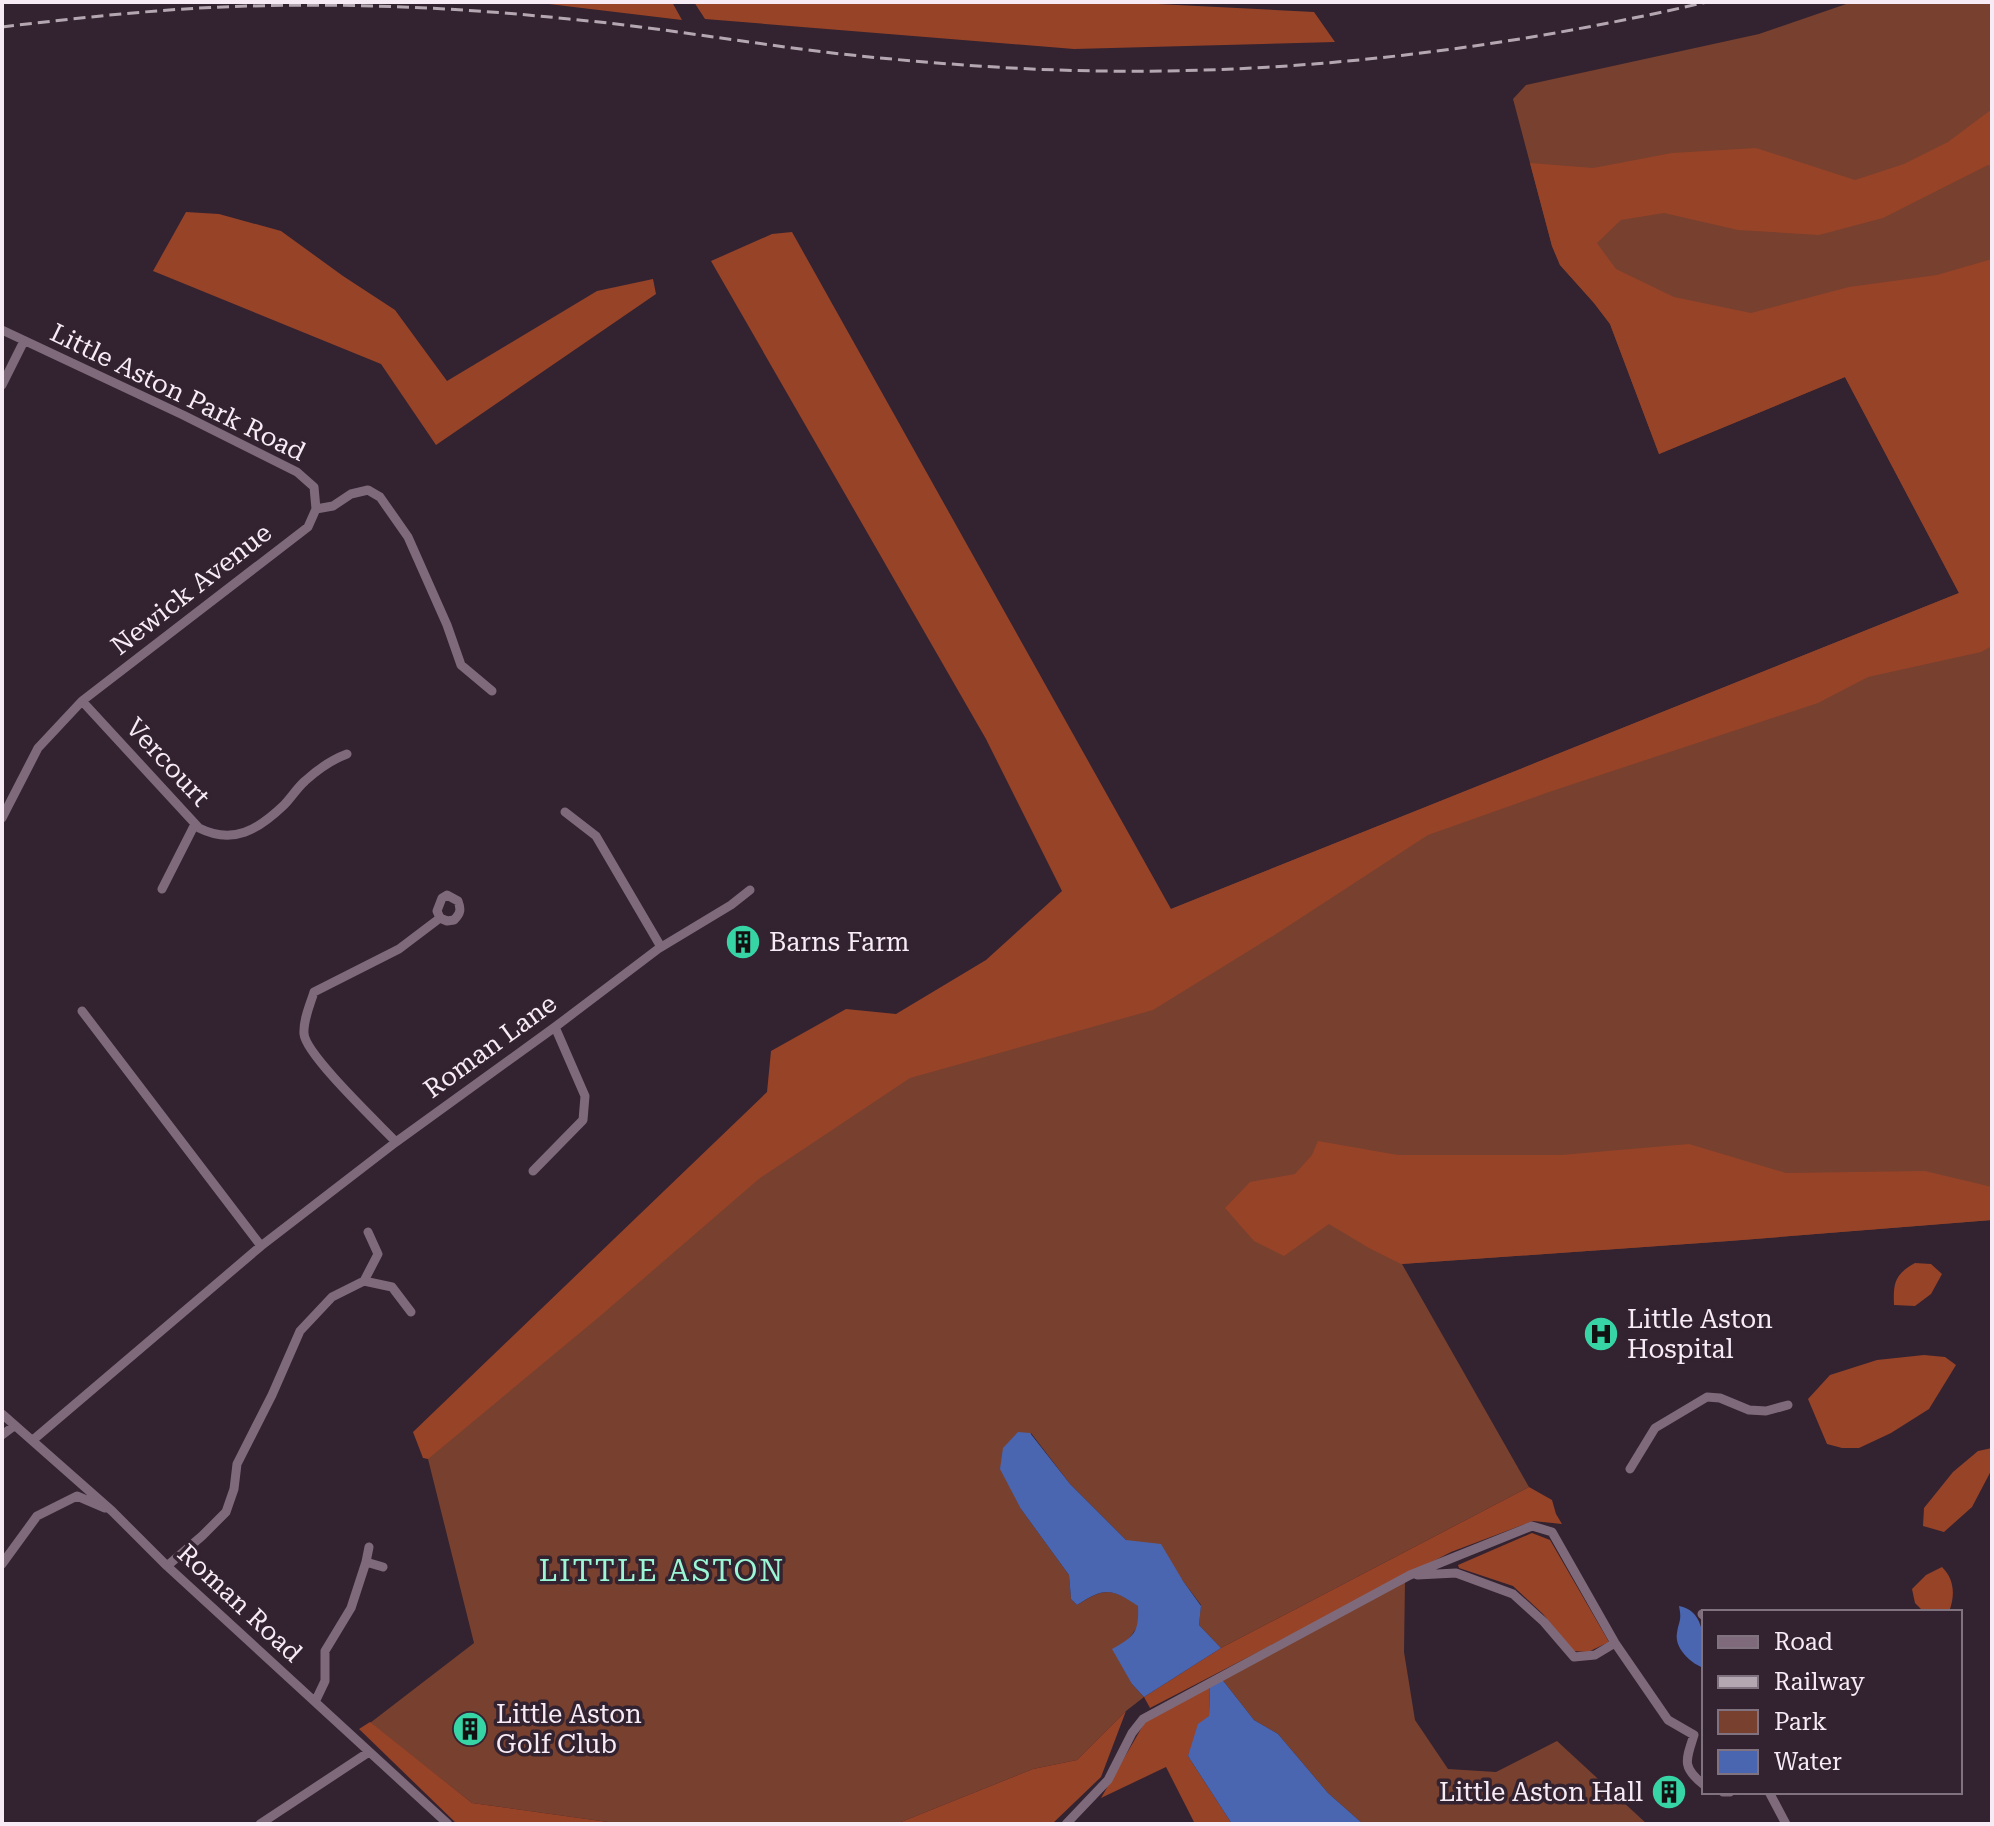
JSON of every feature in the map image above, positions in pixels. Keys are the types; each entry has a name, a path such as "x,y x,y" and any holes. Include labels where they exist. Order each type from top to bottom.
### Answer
{"street":[{"name":"Little Aston Park Road","path":"2,330 297,472 314,487 316,509"},
{"path":"2,385 24,341"},
{"name":"Newick Avenue","path":"2,818 38,748 82,701 308,527 316,509 333,506 351,494 368,490 380,497 408,537 461,665 492,691"},
{"name":"Vercourt","path":"82,701 195,824 209,833 222,836 238,835 262,824 284,805 302,783 336,758 347,754"},
{"path":"565,812 596,836 661,947"},
{"path":"162,889 195,824"},
{"name":"Roman Lane","path":"33,1440 261,1246 396,1142 661,947 750,890"},
{"path":"396,1142 318,1059 304,1037 305,1021 314,992 399,949 440,918"},
{"path":"82,1011 261,1246"},
{"path":"533,1171 583,1120 585,1096 555,1027"},
{"path":"167,1566 226,1512 234,1489 237,1464 300,1331 332,1297 364,1281 378,1254 368,1232"},
{"path":"364,1281 392,1287 411,1312"},
{"path":"1630,1469 1655,1428 1707,1397 1720,1398 1749,1410 1766,1411 1788,1405"},
{"name":"Roman Road","path":"2,1414 112,1511 167,1566 448,1824"},
{"path":"2,1435 14,1426"},
{"path":"2,1564 37,1516 49,1508 77,1496 112,1511"},
{"path":"1066,1824 1108,1780 1132,1733 1143,1719 1410,1575 1532,1526 1552,1532 1615,1643 1668,1720 1694,1735"},
{"path":"315,1702 325,1681 325,1651 351,1608 369,1547"},
{"path":"366,1562 383,1567"},
{"path":"1410,1575 1456,1573 1513,1594 1544,1622 1574,1657 1595,1655 1615,1643"},
{"path":"1702,1730 1694,1735 1686,1762 1691,1775 1702,1783"},
{"path":"260,1824 369,1752"},
{"path":"1770,1794 1786,1824"}],"green space":[{"name":"Little Aston Golf Club","path":"1852,2 1992,2 1992,1220 1402,1264 1529,1487 1221,1648 1199,1625 1201,1605 1183,1581 1126,1540 1070,1484 1031,1433 1021,1509 1069,1575 1071,1599 1077,1605 1108,1592 1139,1606 1138,1626 1128,1640 1132,1684 1144,1697 1077,1760 1033,1769 896,1824 622,1824 472,1803 370,1723 474,1643 428,1459 450,1403 768,1092 1171,909 1959,593 1845,377 1659,454 1610,324 1560,265 1552,246 1513,99 1526,85 1759,34"},
{"path":"1405,1581 1404,1652 1415,1720 1448,1769 1496,1772 1557,1741 1647,1824 1363,1824 1328,1793 1278,1734 1254,1720 1221,1678"}],"shaded area":[{"path":"532,2 672,2 682,20"},
{"path":"694,2 1118,2 1314,12 1335,42 1074,49 705,19"},
{"path":"1992,109 1992,166 1988,165 1883,218 1819,235 1738,230 1664,213 1621,220 1597,243 1616,269 1674,297 1751,313 1849,287 1937,275 1992,259 1992,646 1981,652 1868,677 1818,703 1428,835 1153,1010 910,1078 760,1178 599,1317 428,1459 423,1458 413,1432 767,1092 771,1051 846,1009 896,1014 986,960 1062,891 986,739 711,261 772,234 792,232 1171,909 1959,593 1845,377 1659,454 1610,324 1560,265 1530,163 1593,168 1672,153 1756,148 1855,180 1904,164 1948,142"},
{"path":"186,212 219,214 281,231 395,310 447,381 597,291 653,279 656,294 436,445 381,364 153,271"},
{"path":"1318,1141 1398,1155 1561,1155 1689,1144 1786,1173 1925,1171 1992,1187 1992,1220 1401,1264 1329,1224 1284,1256 1254,1241 1225,1208 1250,1182 1295,1174 1312,1155"},
{"path":"1915,1263 1931,1264 1942,1274 1931,1294 1915,1306 1894,1305 1897,1280 1903,1271"},
{"path":"1924,1355 1945,1357 1956,1365 1929,1409 1891,1433 1859,1448 1827,1444 1808,1399 1830,1375 1877,1360"},
{"path":"1992,1448 1992,1469 1972,1507 1944,1532 1923,1526 1924,1508 1953,1472 1978,1451"},
{"path":"1529,1487 1552,1500 1562,1524 1533,1521 1451,1552 1150,1708 1144,1697 1221,1648"},
{"path":"1532,1533 1550,1540 1609,1642 1588,1652 1573,1651 1543,1614 1513,1586 1459,1568 1458,1565"},
{"path":"1942,1567 1949,1577 1953,1588 1950,1610 1922,1610 1915,1603 1912,1589 1926,1575"},
{"path":"1210,1685 1209,1716 1188,1756 1232,1824 1195,1824 1166,1767 1101,1798 1145,1722"},
{"path":"1126,1711 1101,1777 1052,1824 896,1824 1033,1769 1077,1760"},
{"path":"370,1722 472,1803 622,1824 457,1824 359,1729"}],"water":[{"path":"1018,1432 1030,1433 1070,1484 1126,1540 1161,1544 1201,1606 1199,1625 1221,1648 1144,1697 1132,1684 1112,1649 1134,1632 1138,1622 1138,1606 1108,1592 1077,1605 1071,1599 1069,1575 1021,1509 1000,1469 1003,1448"},
{"path":"1679,1606 1688,1609 1699,1622 1702,1667 1689,1659 1678,1644"},
{"path":"1221,1678 1254,1720 1278,1734 1328,1793 1363,1824 1232,1824 1188,1756 1198,1724 1209,1716 1210,1685"}],"railway":[{"path":"2,27 220,7 410,7 606,23 920,62 1041,69 1177,71 1330,63 1406,55 1557,33 1707,2"}],"place":[{"name":"Barns Farm","path":"743,942"},
{"name":"Little Aston Hospital","path":"1601,1334"},
{"name":"Little Aston Golf Club","path":"470,1729"},
{"name":"Little Aston Hall","path":"1669,1792"}],"district":[{"name":"LITTLE ASTON","path":"662,1570"}]}
